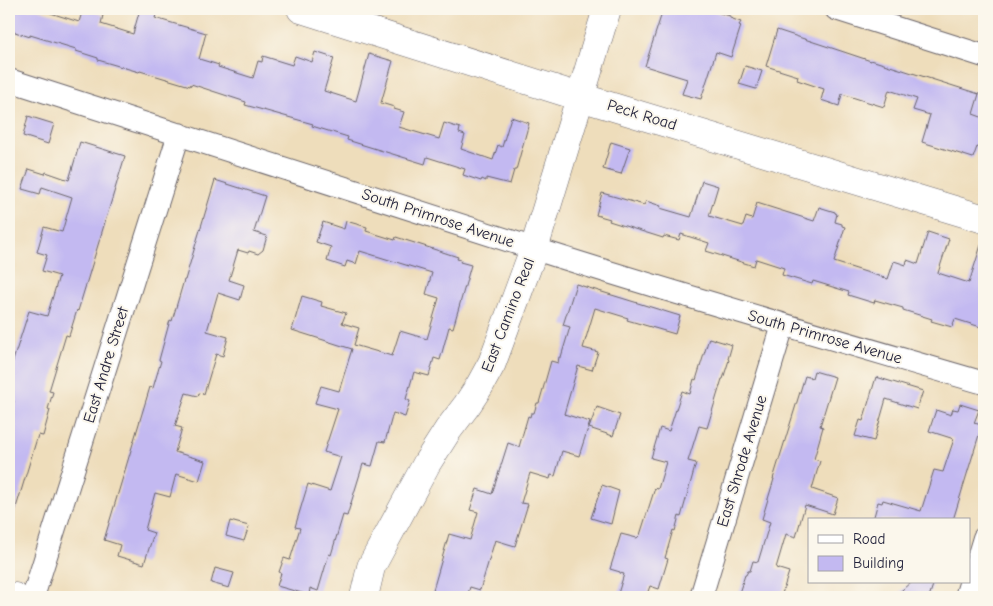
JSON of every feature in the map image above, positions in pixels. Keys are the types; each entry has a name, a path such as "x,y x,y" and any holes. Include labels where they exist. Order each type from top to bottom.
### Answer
{"street":[{"name":"Peck Road","path":"301,9 580,97 984,218"},
{"name":"East Camino Real","path":"364,597 371,567 426,463 448,430 468,405 492,363 534,249 607,9"},
{"path":"836,9 984,56"},
{"name":"South Primrose Avenue","path":"9,80 534,249 984,383"},
{"name":"East Andre Street","path":"33,597 179,134"},
{"name":"East Shrode Avenue","path":"700,597 784,324"},
{"path":"970,584 984,538"},
{"path":"966,597 970,584"},
{"path":"9,596 15,597"}],"building":[{"path":"9,9 38,9 79,22 83,9 103,15 101,24 133,34 140,9 158,9 155,18 206,33 199,59 253,78 258,61 262,62 263,56 292,65 295,56 312,62 315,52 334,58 324,91 356,101 369,54 393,61 381,103 404,112 399,127 439,139 444,123 460,128 459,133 465,135 461,149 493,160 498,145 502,147 511,117 529,123 516,170 514,170 510,184 486,178 486,181 482,179 481,181 463,175 465,169 427,157 425,164 347,140 348,137 312,126 313,124 245,105 246,102 191,84 190,86 98,60 98,58 76,51 76,49 9,30"},
{"path":"670,9 707,9 730,16 730,18 741,22 731,57 716,52 701,99 682,94 687,79 645,66 662,13 668,14"},
{"path":"777,30 979,94 973,114 984,118 984,149 977,147 973,158 922,142 930,115 913,110 917,99 889,90 884,107 842,94 839,106 821,100 824,89 797,80 798,76 766,66"},
{"path":"745,66 762,71 756,89 739,84"},
{"path":"28,116 54,124 48,144 23,136"},
{"path":"80,142 125,156 78,311 69,336 66,335 49,391 53,392 43,436 38,435 12,521 9,521 9,418 14,401 9,399 9,373 29,311 47,316 59,276 42,271 47,255 37,252 44,227 62,232 72,197 42,187 40,194 22,189 29,169 45,174 46,172 69,180"},
{"path":"611,142 630,148 621,174 603,169"},
{"path":"215,180 265,196 254,232 267,236 263,250 258,254 238,250 229,280 244,285 240,300 218,293 207,331 228,337 223,356 216,354 204,394 199,393 198,396 186,393 175,426 182,428 175,452 205,461 199,481 176,474 170,497 155,493 145,530 154,533 144,564 117,556 120,545 104,540 150,387 153,388 170,320 172,321"},
{"path":"702,181 718,186 709,216 743,226 746,217 752,219 757,203 814,221 819,207 835,212 837,214 835,222 845,227 834,262 888,279 894,261 906,265 907,260 918,264 928,232 949,239 938,273 969,283 981,245 984,246 984,328 955,319 952,327 931,321 932,319 903,310 903,308 875,300 874,303 848,295 849,292 813,281 812,284 782,275 784,268 756,259 754,266 706,251 709,243 681,234 679,240 664,236 663,238 596,215 602,193 644,205 646,201 661,206 660,208 691,217"},
{"path":"346,221 367,227 366,231 395,240 396,237 458,257 457,259 461,260 460,262 471,265 453,328 449,327 440,360 434,358 429,376 414,372 406,399 410,401 405,417 393,413 385,442 379,441 372,466 363,464 347,516 343,515 318,591 310,588 309,595 277,586 281,573 279,572 284,558 290,560 300,528 295,527 308,484 330,491 341,457 324,452 338,409 315,403 321,386 339,391 352,349 292,330 302,296 322,302 321,306 346,313 342,323 359,328 354,345 392,356 400,331 427,339 439,298 426,294 432,273 360,251 356,264 347,261 345,267 327,261 331,247 316,242 323,222 344,229"},
{"path":"576,284 680,316 675,334 627,320 628,318 595,308 583,348 598,352 592,370 578,366 564,414 590,422 579,456 562,451 555,476 551,475 550,479 530,473 521,503 528,504 515,546 495,540 480,590 470,587 467,597 431,597 449,534 470,540 478,512 470,510 477,489 492,494 508,443 519,447 528,416 530,417 531,413 534,413 537,403 539,403 551,361 558,363 559,357 561,357 570,327 563,325"},
{"path":"709,338 732,345 707,428 699,426 688,461 696,463 681,517 679,516 675,531 673,530 665,558 668,559 659,589 650,586 646,597 617,597 624,574 610,569 621,534 637,538 640,535 655,488 658,489 666,462 651,458 660,428 669,431 682,391 690,394"},
{"path":"814,371 835,377 820,426 823,427 814,459 820,461 812,489 838,498 833,514 805,505 796,537 786,534 776,568 789,572 781,597 754,597 739,593 745,575 750,571 753,561 758,562 770,522 762,519 773,479 805,376 812,378"},
{"path":"876,377 923,391 917,409 886,399 874,441 855,436 860,420 863,421"},
{"path":"960,404 979,410 974,423 982,425 954,518 874,518 878,502 882,503 883,500 921,511 934,470 943,472 954,439 929,431 936,410 951,415 953,409 958,410"},
{"path":"597,407 620,415 613,436 589,428"},
{"path":"602,485 619,491 611,524 591,518"},
{"path":"230,521 249,526 244,541 226,536"},
{"path":"215,568 234,573 229,588 211,583"},
{"path":"909,584 933,584 929,597 894,597"}]}
